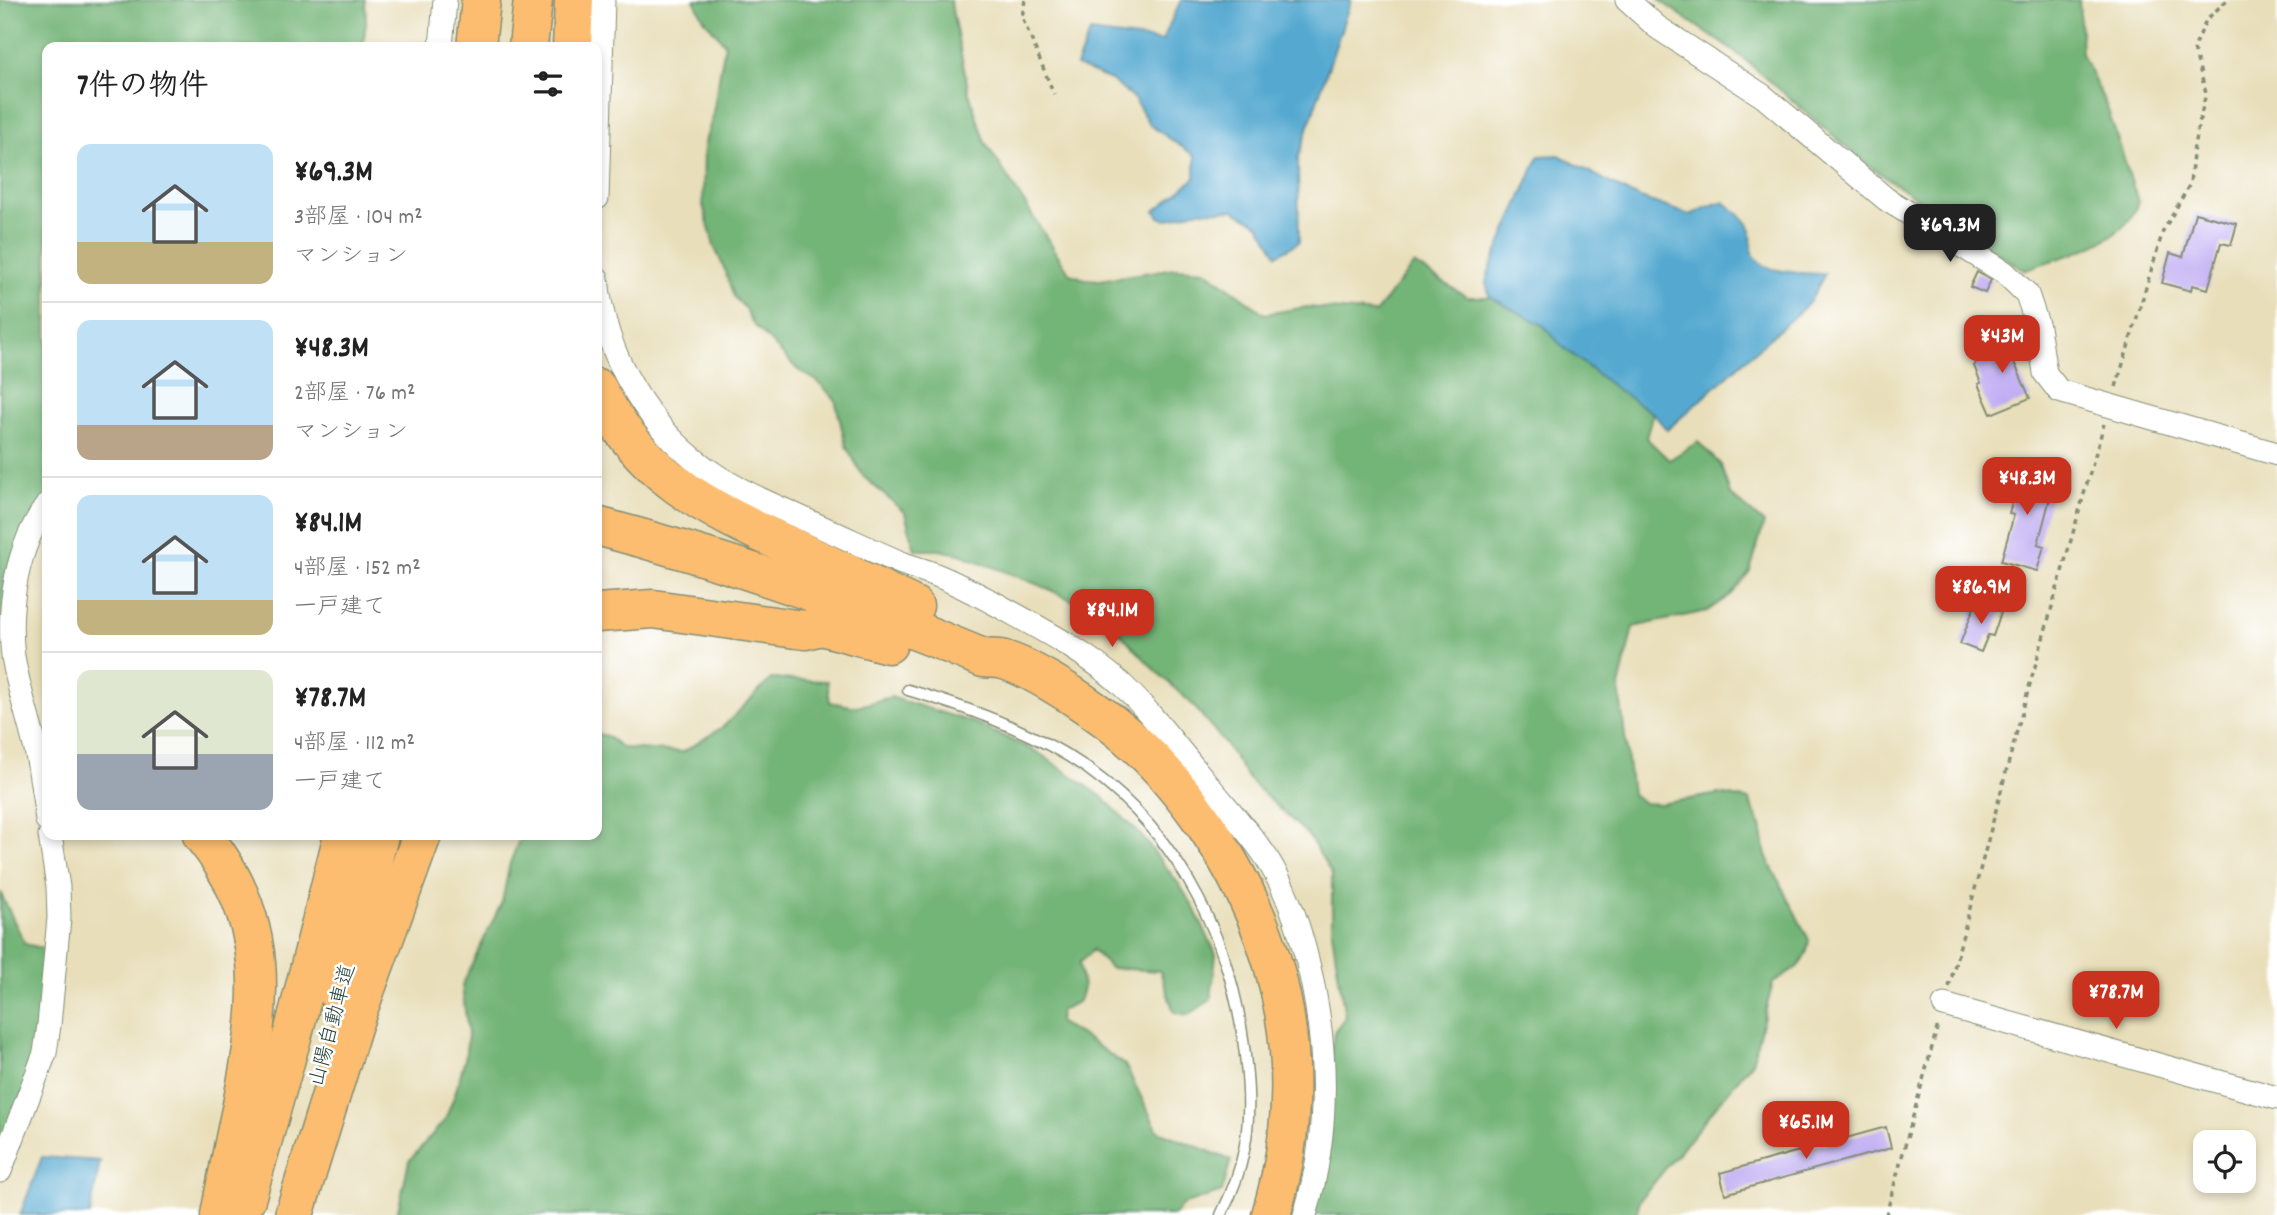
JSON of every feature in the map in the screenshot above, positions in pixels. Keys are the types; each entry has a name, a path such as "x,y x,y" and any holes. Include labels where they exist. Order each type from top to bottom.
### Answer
{"highway":[{"path":"477,42 481,0"},
{"path":"494,42 498,0"},
{"path":"529,42 533,0"},
{"path":"572,42 574,0"},
{"path":"602,397 637,449 670,480 701,503 989,644 1003,660"},
{"path":"602,527 761,575 865,611 983,658 1003,660 1079,699 1147,753 1194,808 1230,862 1264,933 1273,962 1289,1049 1289,1129 1283,1169 1271,1215"},
{"path":"602,545 776,598 809,613 821,626"},
{"path":"602,613 653,609 805,630 821,626 874,640 948,665 1041,705 1123,760 1187,828 1214,869 1234,908 1262,990 1269,1028 1272,1119 1265,1166 1252,1215"},
{"path":"205,840 226,870 240,899 253,942 258,980 254,1043 220,1215"},
{"name":"山陽自動車道","path":"242,1215 294,1030 342,840"},
{"name":"山陽自動車道","path":"278,1215 314,1090 378,840"},
{"path":"294,1215 353,1024 420,840"}],"street":[{"path":"441,42 445,0"},
{"path":"602,42 603,0"},
{"path":"1627,0 1657,27 1763,96 1886,199 2004,272 2027,294 2038,327 2045,373 2059,391 2277,454"},
{"path":"602,307 619,364 644,405 680,447 716,475 749,494 901,563 956,584 1034,626 1094,663 1144,706 1266,857 1297,922 1321,1027 1324,1101 1315,1177 1305,1215"},
{"path":"42,514 31,535 14,590 12,638 17,676 38,758 42,786"},
{"path":"0,1171 45,1053 59,926 58,887 51,840"},
{"path":"1944,1006 2277,1098"}],"lane":[{"path":"908,690 1000,723 1088,769 1128,803 1156,834 1200,900 1216,934 1235,992 1248,1079 1245,1147 1222,1215"}],"path":[{"path":"1025,0 1022,17 1054,93"},
{"path":"1886,1215 2022,712 2110,406 2163,231 2190,184 2194,145 2206,93 2194,49 2206,20 2227,0"}],"green space":[{"path":"0,0 365,0 364,42 42,42 42,512 5,641 0,644"},
{"path":"694,0 950,0 969,93 985,142 1070,274 1100,280 1175,268 1205,270 1265,314 1307,307 1375,313 1414,264 1467,297 1490,297 1543,325 1563,347 1615,388 1653,413 1646,438 1669,460 1698,442 1721,465 1730,494 1764,523 1750,571 1732,594 1707,611 1633,627 1619,687 1632,794 1644,803 1660,804 1719,794 1749,800 1761,826 1766,856 1809,940 1802,962 1773,983 1752,1062 1639,1201 1637,1215 1312,1215 1334,1032 1345,1017 1332,932 1332,874 1308,835 1250,781 1224,742 1192,704 1119,632 1078,603 1044,587 960,554 939,550 915,550 905,513 863,476 846,446 835,399 817,381 798,370 753,324 744,307 734,297 714,246 703,205 704,145 712,119 725,44 704,19"},
{"path":"1659,0 2079,0 2082,54 2108,110 2138,202 2135,210 2122,227 2097,244 2023,270 1866,164 1743,58"},
{"path":"771,679 827,681 830,702 856,707 891,697 975,723 1039,753 1101,796 1140,834 1193,906 1216,954 1211,1000 1188,1015 1174,1012 1160,971 1110,968 1093,950 1079,963 1083,988 1079,1001 1060,1011 1059,1023 1125,1065 1158,1131 1231,1160 1222,1192 1182,1205 1174,1215 397,1215 409,1161 445,1120 455,1094 465,1059 468,1035 462,985 502,902 510,863 519,840 602,840 602,735 622,748 683,752 724,726"},
{"path":"0,892 25,944 51,950 39,1053 0,1148"}],"water":[{"path":"1181,0 1351,0 1298,158 1299,242 1277,255 1259,224 1233,210 1195,211 1166,220 1159,217 1155,211 1195,178 1195,156 1150,125 1134,99 1111,80 1076,66 1090,32 1162,41"},
{"path":"1559,155 1632,195 1690,215 1724,202 1744,218 1751,230 1753,253 1765,265 1796,273 1825,274 1809,303 1667,430 1653,413 1615,388 1563,347 1543,325 1490,297 1486,283 1490,268 1539,156"},
{"path":"42,1157 100,1161 90,1215 20,1215"}],"building":[{"path":"2195,213 2237,224 2231,245 2221,243 2208,289 2192,285 2191,291 2162,283 2170,253 2183,257"},
{"path":"1977,272 1991,280 1985,293 1970,287"},
{"path":"2025,334 2028,354 2013,360 2030,398 1991,414 1978,384 1981,383 1974,366 1981,352"},
{"path":"2008,466 2055,479 2038,544 2044,546 2037,571 2001,561 2014,515 2009,514 2016,488 2003,485"},
{"path":"1977,600 2002,609 1993,636 1988,635 1981,652 1960,644"},
{"path":"1886,1127 1891,1148 1725,1194 1720,1173"}]}
